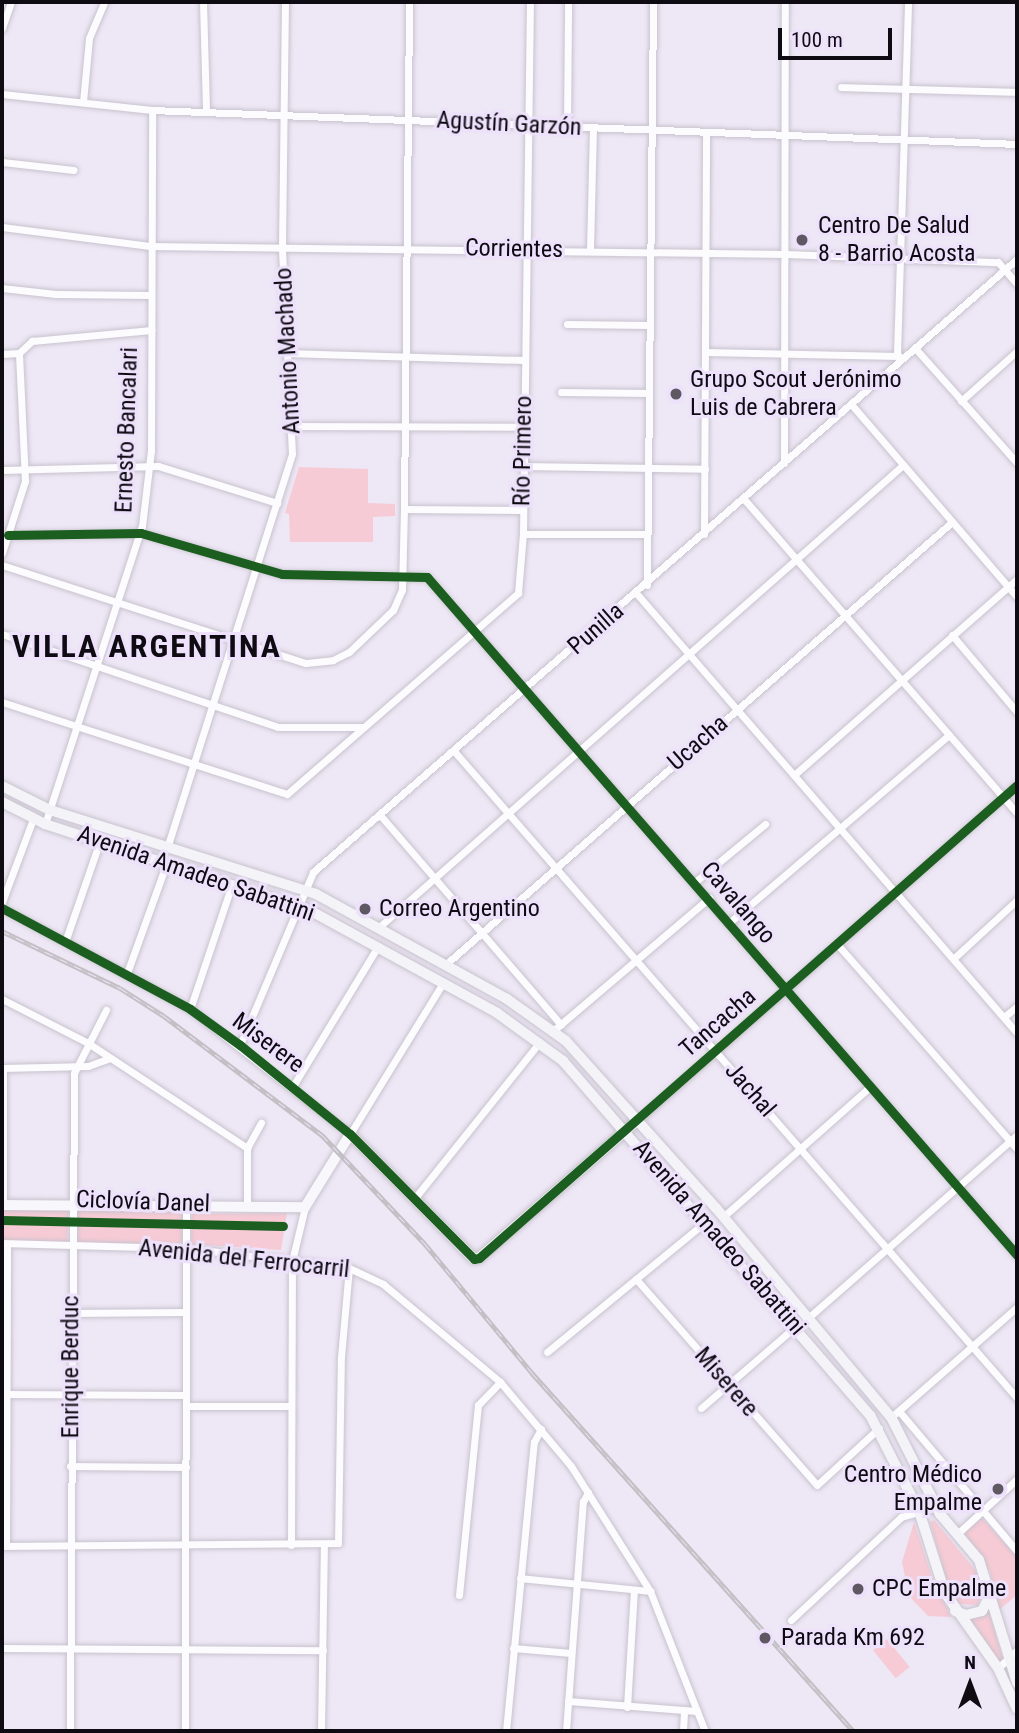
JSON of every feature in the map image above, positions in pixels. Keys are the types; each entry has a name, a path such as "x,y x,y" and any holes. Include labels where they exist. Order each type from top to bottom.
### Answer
{"main road":[{"name":"Avenida Amadeo Sabattini","path":"2,786 50,810 303,890 379,928 557,1027 895,1414 936,1507 955,1535 979,1560 1007,1659 1017,1683"},
{"name":"Avenida Amadeo Sabattini","path":"2,802 45,824 299,906 378,946 540,1042 626,1130 854,1392 879,1428 919,1511 937,1574 955,1611 998,1668 1017,1709"},
{"path":"955,1611 966,1615 982,1611 990,1593"}],"street":[{"path":"2,25 11,2"},
{"path":"83,102 89,38 104,2"},
{"path":"203,2 206,111"},
{"name":"Antonio Machado","path":"167,848 292,454 282,247 285,2"},
{"path":"2,565 117,605 306,663 340,657 393,610 403,576 409,2"},
{"name":"Río Primero","path":"193,765 287,794 518,593 523,534 530,2"},
{"path":"567,128 568,2"},
{"path":"647,585 653,2"},
{"path":"784,463 785,2"},
{"path":"705,352 900,356 908,2"},
{"path":"841,87 1017,92"},
{"name":"Agustín Garzón","path":"2,94 152,110 408,118 706,134 1017,144"},
{"name":"Ernesto Bancalari","path":"45,824 141,533 150,465 152,110"},
{"path":"590,250 593,129"},
{"path":"704,534 706,134"},
{"path":"2,162 74,170"},
{"name":"Corrientes","path":"2,227 150,246 786,254 998,262 1006,270"},
{"name":"Punilla","path":"240,1045 299,906 303,890 313,872 637,594 851,404 900,356 915,348 1017,258"},
{"path":"1006,270 1017,284"},
{"path":"2,288 56,294 151,295"},
{"path":"567,324 649,326"},
{"path":"2,354 19,353 32,341 150,330"},
{"path":"915,348 1017,463"},
{"path":"961,401 1017,351"},
{"path":"2,554 23,489 25,468 19,353"},
{"path":"286,353 524,359"},
{"path":"561,392 649,393"},
{"path":"851,404 1017,597"},
{"path":"292,426 523,427"},
{"path":"2,470 150,465 277,503"},
{"path":"379,928 507,812 903,465"},
{"path":"523,466 705,469"},
{"path":"744,499 1017,813"},
{"path":"404,509 523,510"},
{"name":"Ucacha","path":"445,965 951,522"},
{"path":"8,535 141,533 288,575 403,576"},
{"path":"523,534 647,534"},
{"name":"Cavalango","path":"403,576 427,577 1017,1255"},
{"path":"794,775 1017,579"},
{"path":"637,594 1017,1033"},
{"path":"2,634 212,706 288,729 364,727"},
{"path":"952,635 1017,712"},
{"path":"2,702 193,765"},
{"path":"730,922 949,735"},
{"name":"Jachal","path":"454,751 1017,1398"},
{"name":"Tancacha","path":"474,1259 639,1119 1017,785"},
{"path":"380,815 557,1027 709,898"},
{"path":"2,902 33,819"},
{"path":"695,882 765,824"},
{"path":"66,939 100,841"},
{"path":"127,973 167,862"},
{"path":"190,1009 232,884"},
{"path":"953,959 1017,900"},
{"name":"Miserere","path":"2,908 66,939 190,1009 240,1045 350,1134 474,1259"},
{"path":"837,944 1017,1149"},
{"path":"293,1086 378,946"},
{"path":"291,1545 292,1261 305,1207 443,983"},
{"path":"2,999 88,1043 247,1148"},
{"path":"1004,1017 1017,1006"},
{"name":"Enrique Berduc","path":"70,1731 70,1313 75,1066 106,1010"},
{"path":"414,1199 540,1042"},
{"path":"110,1058 75,1066 2,1068 2,1205 305,1207"},
{"path":"724,1216 870,1087"},
{"path":"247,1206 247,1148 261,1123"},
{"path":"809,1317 1017,1135"},
{"path":"185,1731 186,1206"},
{"path":"547,1352 705,1222"},
{"path":"4,1243 4,1546 324,1546 338,1543 341,1357 348,1268"},
{"name":"Avenida del Ferrocarril","path":"4,1243 186,1248 348,1268 383,1284 500,1382 541,1429 588,1492 650,1591 705,1731"},
{"name":"Miserere","path":"636,1279 817,1485 879,1428"},
{"path":"1017,1307 974,1348 895,1414 1017,1551"},
{"path":"70,1313 186,1312"},
{"path":"701,1408 796,1326"},
{"path":"459,1595 478,1405 500,1382"},
{"path":"4,1394 186,1395"},
{"path":"186,1406 290,1406"},
{"path":"506,1731 534,1442 541,1429"},
{"path":"70,1466 186,1467"},
{"path":"955,1535 1017,1479"},
{"path":"566,1731 583,1502 588,1492"},
{"path":"791,1620 901,1517 936,1507"},
{"path":"321,1731 324,1546"},
{"path":"520,1578 650,1591"},
{"path":"627,1707 634,1590"},
{"path":"2,1648 323,1650"},
{"path":"513,1648 571,1653"},
{"path":"998,1668 1017,1650"},
{"path":"568,1702 684,1713 697,1711"},
{"path":"683,1731 684,1713"}],"shaded area":[{"path":"299,467 368,469 368,503 395,504 395,516 373,517 373,542 290,542 289,514 285,513"},
{"path":"2,1207 68,1208 67,1243 2,1242"},
{"path":"76,1208 183,1210 182,1245 75,1243"},
{"path":"287,1213 281,1250 191,1244 192,1214"},
{"path":"981,1517 1017,1557 1017,1595 999,1610 990,1571 961,1535"},
{"path":"934,1520 976,1571 982,1596 977,1605 959,1604 947,1584 930,1522"},
{"path":"914,1522 932,1577 951,1617 928,1616 909,1596 902,1562"},
{"path":"989,1611 1003,1660 997,1665 968,1621"},
{"path":"887,1639 910,1667 896,1678 873,1650"}],"railway":[{"path":"2,931 120,988 164,1016 322,1135 425,1244 532,1373 853,1731"}],"cycle path":[{"path":"8,535 141,533 282,574 427,577 1017,1255"},
{"path":"2,908 190,1009 240,1045 350,1134 474,1259 479,1258 1017,785"},
{"name":"Ciclovía Danel","path":"2,1220 283,1226"}],"place":[{"name":"Centro De Salud 8 - Barrio Acosta","path":"802,240"},
{"name":"Grupo Scout Jerónimo Luis de Cabrera","path":"676,394"},
{"name":"Correo Argentino","path":"365,909"},
{"name":"Centro Médico Empalme","path":"998,1489"},
{"name":"CPC Empalme","path":"858,1589"},
{"name":"Parada Km 692","path":"765,1638"}],"district":[{"name":"VILLA ARGENTINA","path":"147,646"}]}
